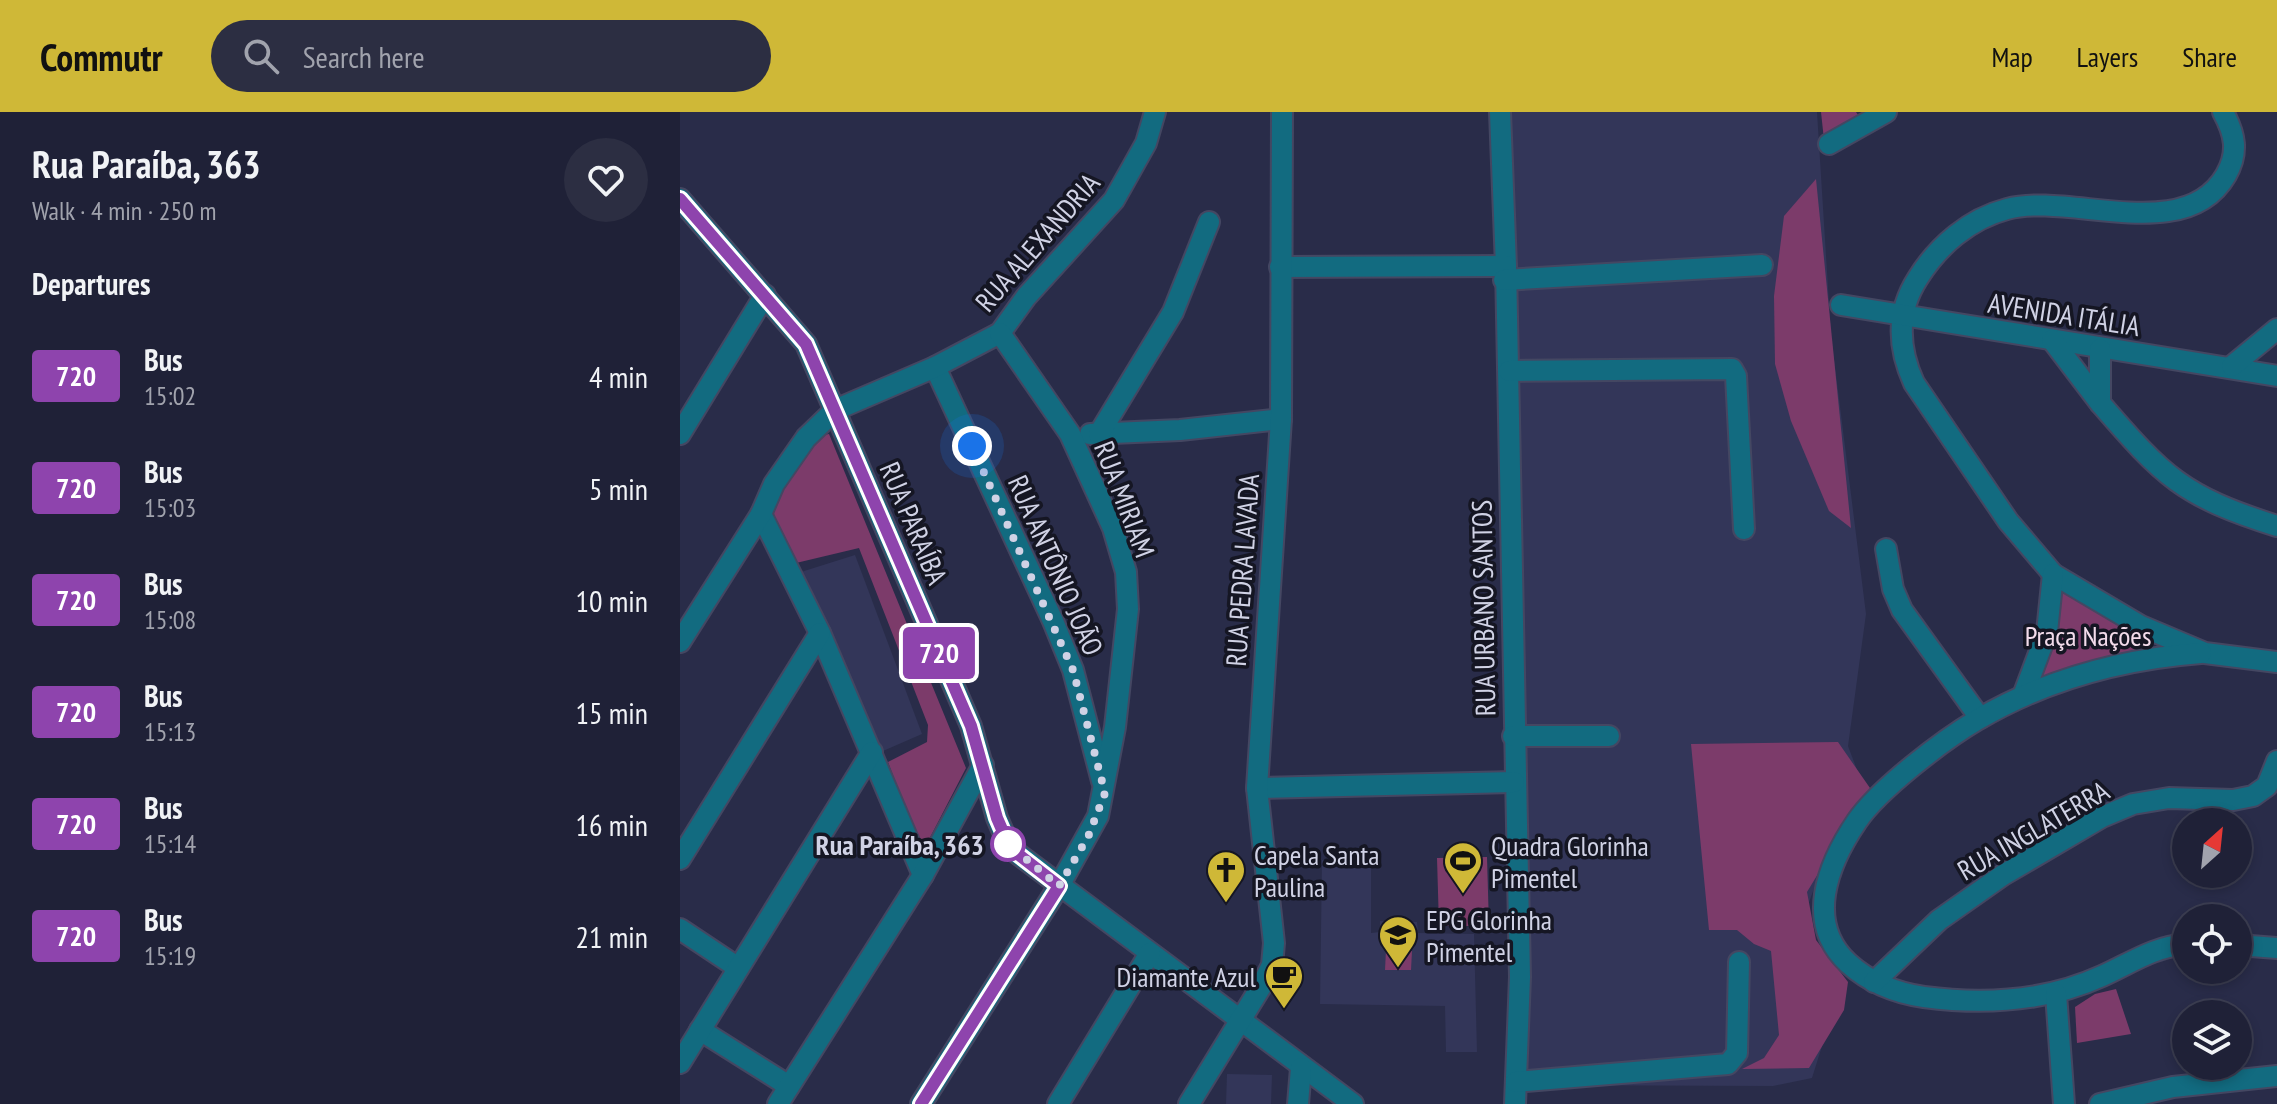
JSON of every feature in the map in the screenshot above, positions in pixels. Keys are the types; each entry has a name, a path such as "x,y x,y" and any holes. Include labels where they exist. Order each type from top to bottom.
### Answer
{"street":[{"name":"RUA ALEXANDRIA","path":"835,410 935,367 1000,333 1026,297 1114,200 1146,143 1155,112"},
{"name":"RUA PEDRA LAVADA","path":"1189,1104 1272,965 1274,943 1257,788 1281,419 1282,112"},
{"name":"RUA URBANO SANTOS","path":"1500,112 1509,371 1513,736 1520,977 1515,1104"},
{"path":"2205,653 2141,626 2053,574 2008,521 1914,383 1903,358 1903,316 1909,291 1947,242 1974,222 2006,209 2035,204 2137,213 2172,210 2201,200 2222,182 2233,162 2235,140 2223,112"},
{"path":"1829,144 1874,115"},
{"name":"RUA PARAÍBA","path":"680,199 806,344 971,726 997,818 1010,848 1239,1022 1353,1104"},
{"path":"1099,434 1173,312 1209,222"},
{"path":"1280,267 1505,273 1762,265"},
{"path":"680,434 765,295"},
{"name":"AVENIDA ITÁLIA","path":"1841,305 2100,349 2232,366 2277,376"},
{"path":"2232,366 2277,329"},
{"name":"RUA MIRIAM","path":"921,1104 1088,837 1105,793 1128,609 1126,572 1113,528 1070,434 1000,333"},
{"path":"2052,340 2100,403 2170,479 2200,499 2277,526"},
{"path":"2100,349 2100,403"},
{"name":"RUA ANTÔNIO JOÃO","path":"935,367 1058,633 1087,716 1105,793"},
{"path":"1509,371 1732,369 1736,376 1744,529"},
{"path":"680,642 761,514 791,456 835,410"},
{"path":"1070,434 1180,430 1281,419"},
{"path":"761,514 820,633 923,875"},
{"path":"1886,549 1893,589 1902,610 1980,718"},
{"path":"2023,696 2047,632 2053,574"},
{"path":"2141,626 2148,640 2142,658"},
{"path":"680,859 820,633"},
{"path":"2172,947 2141,955 2102,976 2056,994 2025,999 1966,1001 1921,996 1874,982 1834,950 1822,925 1823,900 1839,856 1857,821 1882,793 1980,718 2023,696 2142,658 2205,653 2277,662"},
{"path":"1513,736 1609,736"},
{"path":"680,1063 872,752"},
{"name":"RUA INGLATERRA","path":"1874,982 1939,920 2003,875 2102,817 2133,804 2169,798 2233,800 2253,796 2267,786 2277,761"},
{"path":"700,1030 784,1095 923,875 983,765"},
{"path":"1257,788 1514,782"},
{"path":"680,929 737,967"},
{"path":"2252,946 2277,948"},
{"path":"1058,1104 1150,953"},
{"path":"1516,1082 1728,1064 1737,1053 1739,962"},
{"path":"2056,994 2064,1104"},
{"path":"1298,1104 1301,1068"},
{"path":"2100,1104 2172,1096 2277,1076"}],"shaded area":[{"path":"1501,112 1817,112 1831,335 1866,614 1848,746 1865,791 1839,821 1805,913 1838,995 1812,1078 1773,1086 1522,1085"},
{"path":"855,555 922,734 883,751 801,572"},
{"name":"EPG Glorinha Pimentel","path":"1322,860 1371,861 1371,933 1380,932 1380,921 1417,922 1418,933 1474,934 1477,1052 1446,1052 1445,1006 1320,1004"},
{"path":"1227,1074 1272,1075 1271,1104 1226,1104"}],"green space":[{"path":"1821,112 1856,112 1862,121 1824,140"},
{"path":"1816,179 1851,528 1829,511 1791,421 1775,364 1774,296 1784,216"},
{"path":"829,434 966,768 922,853 888,762 927,742 928,725 859,548 796,563 768,505 813,437"},
{"name":"Praça Nações","path":"2063,588 2138,633 2140,649 2032,686 2050,651"},
{"path":"1838,742 1870,788 1807,892 1816,940 1848,982 1844,1010 1809,1068 1742,1069 1764,1058 1779,1035 1771,951 1754,944 1737,930 1709,930 1691,744"},
{"name":"Quadra Glorinha Pimentel","path":"1487,857 1489,926 1439,926 1437,858"},
{"path":"1386,950 1412,951 1411,970 1385,970"},
{"path":"2116,989 2131,1034 2077,1043 2075,1007 2095,994"}],"bus line":[{"name":"720","path":"680,199 806,344 971,726 997,818 1010,848 1059,886 921,1104"}],"place":[{"name":"Rua Paraíba, 363","path":"1008,844"},
{"name":"Quadra Glorinha Pimentel","path":"1463,895"},
{"name":"Capela Santa Paulina","path":"1226,904"},
{"name":"EPG Glorinha Pimentel","path":"1398,969"},
{"name":"Diamante Azul","path":"1284,1010"}],"route":[{"path":"972,446 1073,670 1105,793 1088,837 1059,886 1008,844"}]}
